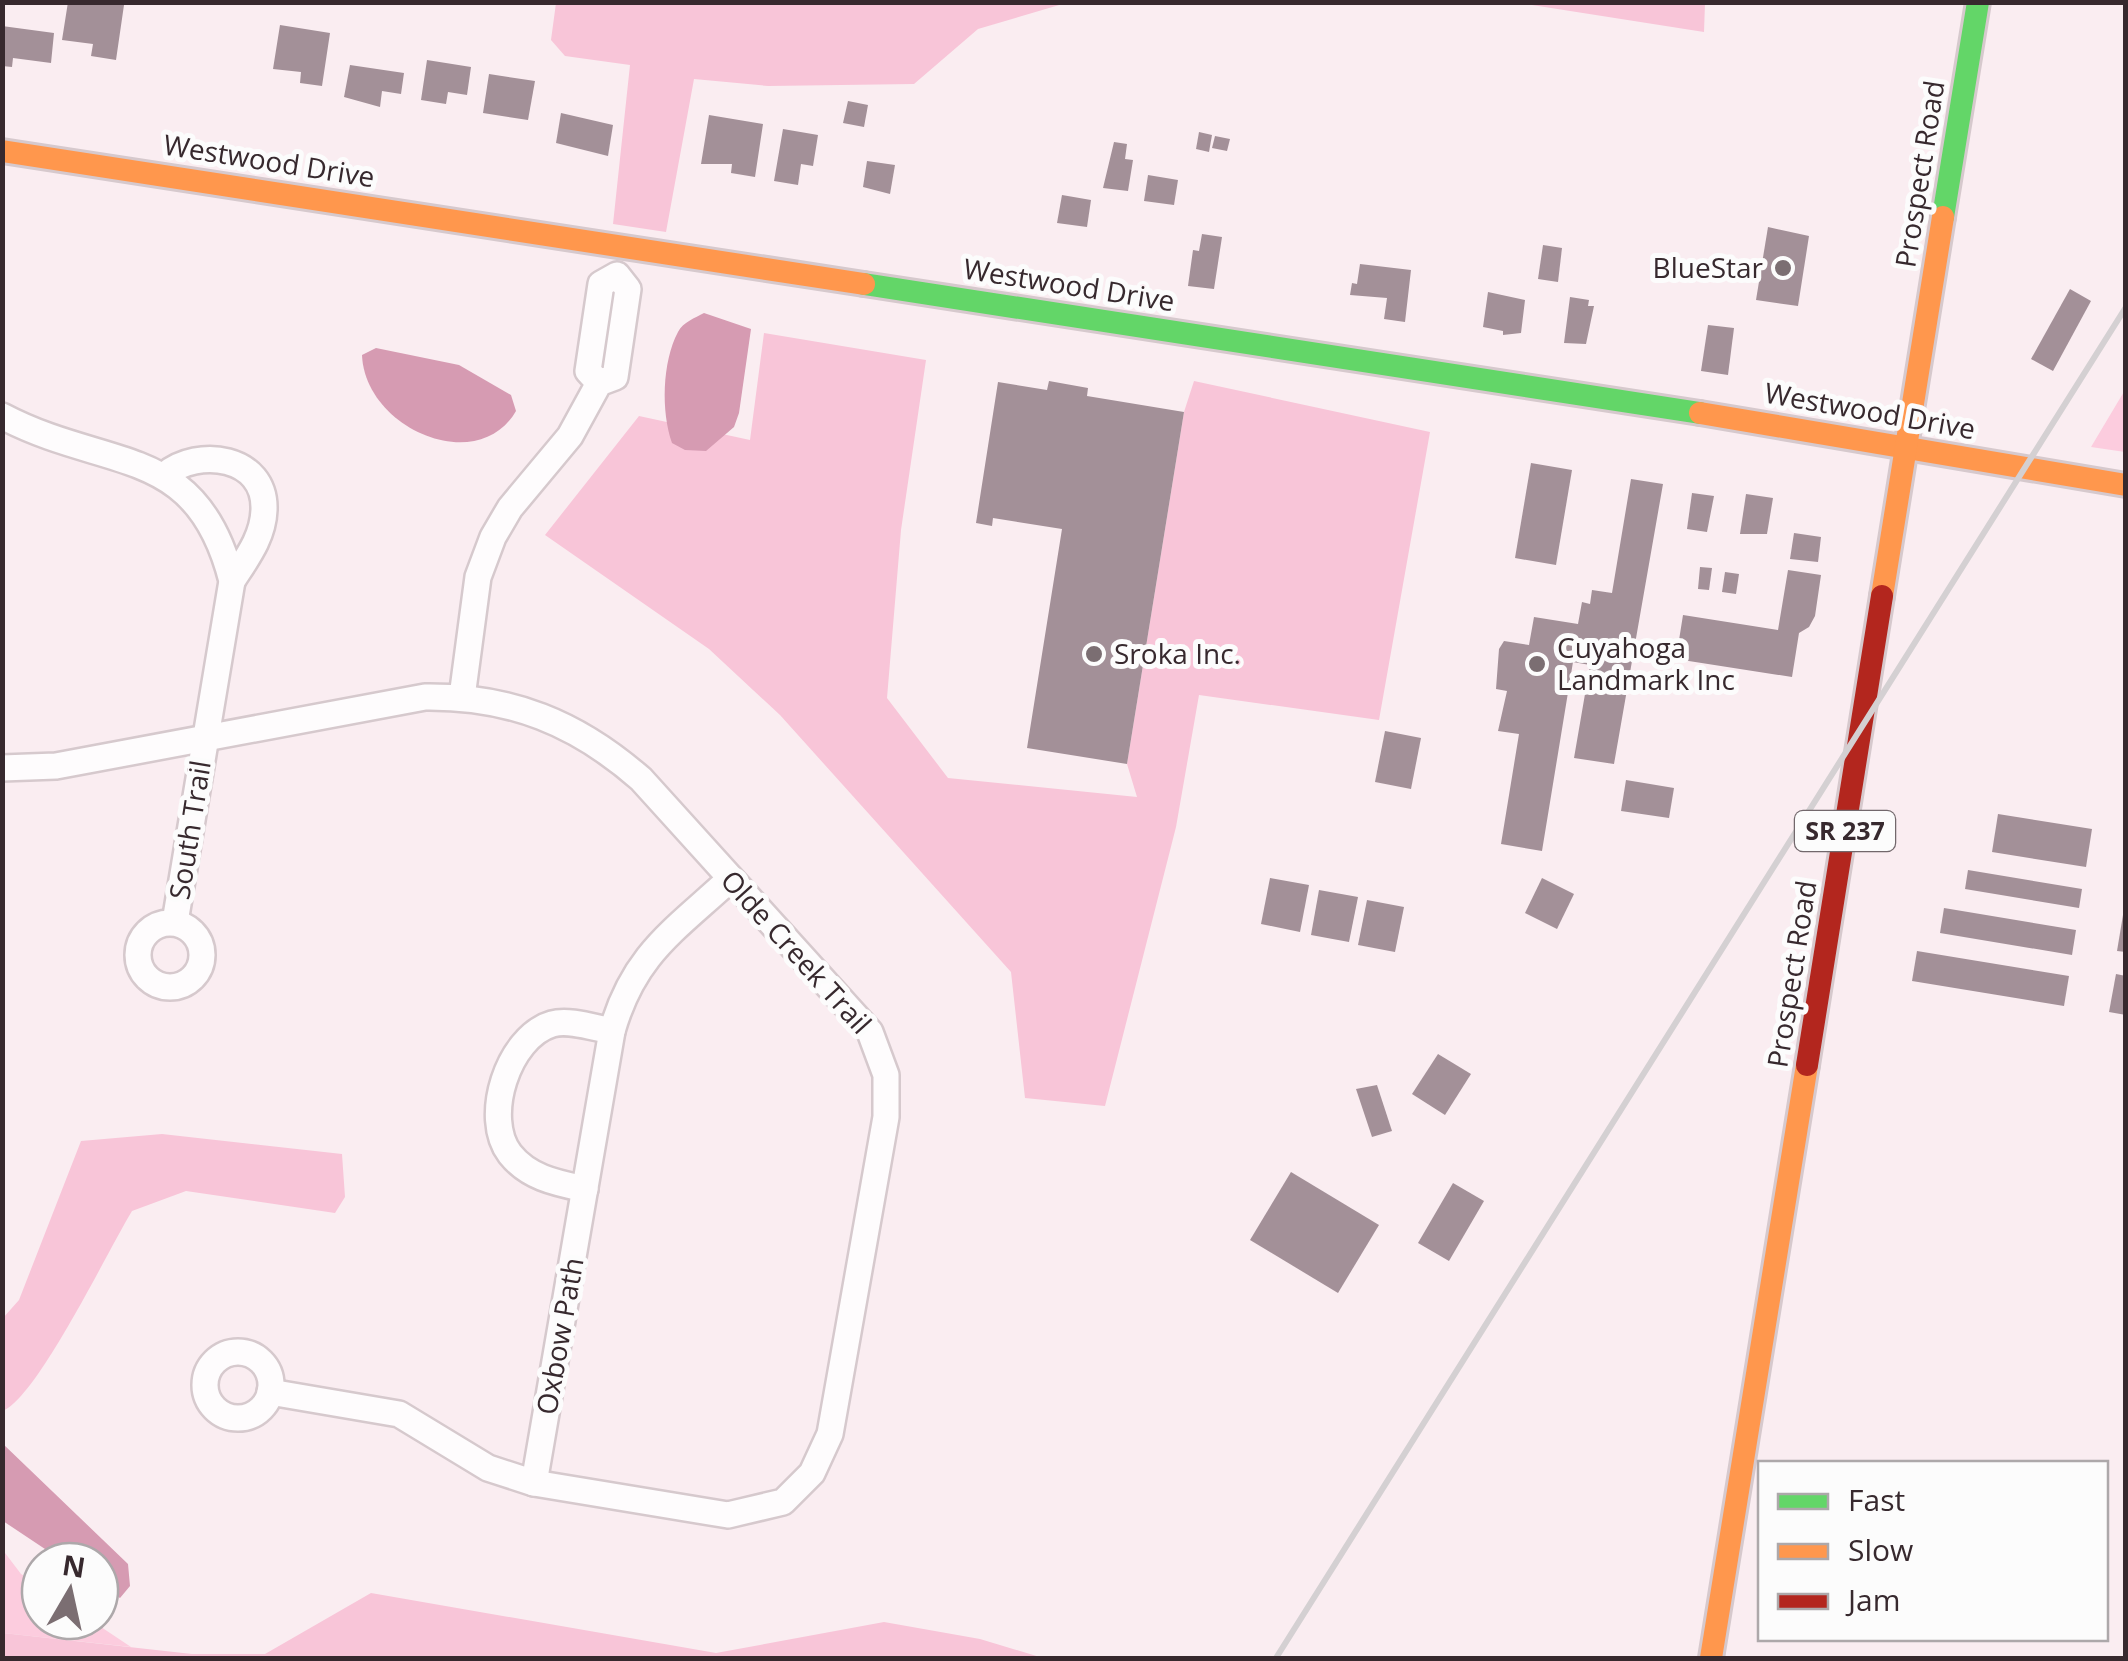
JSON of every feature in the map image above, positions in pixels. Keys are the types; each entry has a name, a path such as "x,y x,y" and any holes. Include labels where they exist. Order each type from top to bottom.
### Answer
{"street":[{"name":"Prospect Road","path":"1710,1658 1978,2"},
{"name":"Westwood Drive","path":"2,151 1906,445 2126,485"},
{"path":"462,696 478,577 493,537 510,508 570,436 599,382 616,378 628,289 617,274 621,246"},
{"path":"2,416 40,436 164,475 198,501 222,540 232,581"},
{"path":"164,475 185,462 212,456 244,469 256,484 264,506 260,534 232,581"},
{"name":"South Trail","path":"175,922 232,581"},
{"name":"Olde Creek Trail","path":"2,768 56,766 388,703 462,696 528,709 568,725 606,748 666,804 870,1032 886,1074 878,1172 830,1434 812,1473 782,1502 728,1515 534,1483 488,1468 399,1414 270,1392"},
{"name":"Oxbow Path","path":"534,1483 612,1031 623,993 644,960 730,879"},
{"path":"585,1189 548,1181 512,1156 499,1127 502,1092 522,1044 538,1030 556,1022 612,1031"}],"shaded area":[{"path":"556,2 1066,3 978,29 914,84 768,86 694,79 666,232 613,224 630,65 565,56 551,40"},
{"path":"1520,3 1705,3 1704,32"},
{"path":"704,313 751,329 734,427 706,451 685,450 672,443 668,431 666,372 680,329"},
{"path":"764,333 926,360 901,530 887,698 948,778 1137,797 1127,764 1184,412 1194,381 1430,432 1379,720 1199,695 1176,827 1105,1106 1025,1098 1011,972 780,715 709,649 545,535 639,416 750,440"},
{"path":"376,348 459,365 511,395 516,411 499,431 476,441 451,442 426,436 402,423 382,404 368,381 362,355"},
{"path":"2125,390 2125,452 2091,447"},
{"path":"162,1134 342,1154 345,1197 335,1213 186,1191 132,1211 53,1352 18,1400 3,1411 3,1318 19,1300 81,1141"},
{"path":"2,1443 104,1541 33,1541 3,1521"},
{"path":"2,1549 20,1573 20,1635 3,1633"},
{"path":"120,1556 128,1564 130,1586 120,1598"},
{"path":"371,1593 716,1653 884,1622 980,1639 1043,1658 3,1658 3,1633 20,1635 20,1641 75,1641 192,1654 265,1654"},
{"path":"120,1640 131,1647 76,1641"}],"building":[{"path":"68,2 124,5 116,60 91,56 93,44 62,40"},
{"path":"280,25 330,33 322,86 300,83 301,72 273,69"},
{"path":"2,26 54,33 51,63 13,58 12,67 2,66"},
{"path":"427,60 471,67 467,95 448,92 446,104 421,100"},
{"path":"350,65 404,73 401,94 382,91 380,107 344,97"},
{"path":"489,74 535,81 528,120 483,113"},
{"path":"848,101 868,105 864,127 843,123"},
{"path":"561,113 613,125 608,156 556,143"},
{"path":"709,115 763,124 755,177 731,173 732,164 701,164"},
{"path":"783,129 818,135 813,166 801,164 798,185 774,181"},
{"path":"1199,132 1212,135 1209,152 1196,149"},
{"path":"1215,136 1230,139 1227,151 1212,148"},
{"path":"1114,142 1127,144 1125,159 1133,160 1128,191 1103,188"},
{"path":"867,161 895,165 890,194 863,187"},
{"path":"1148,175 1178,180 1174,205 1144,201"},
{"path":"1062,195 1091,200 1087,227 1057,223"},
{"name":"BlueStar","path":"1768,227 1809,236 1798,306 1756,300"},
{"path":"1202,234 1222,237 1214,289 1188,286 1193,250 1199,251"},
{"path":"1543,245 1562,248 1558,282 1538,279"},
{"path":"1360,264 1411,270 1405,322 1384,319 1387,298 1350,295 1352,283 1357,284"},
{"path":"2070,289 2091,301 2053,371 2031,359"},
{"path":"1488,292 1525,300 1521,333 1503,335 1503,331 1483,327"},
{"path":"1570,297 1589,300 1588,306 1594,306 1586,344 1564,343"},
{"path":"1708,325 1734,328 1728,375 1701,371"},
{"name":"Sroka Inc.","path":"1049,381 1088,388 1087,396 1184,412 1127,764 1027,748 1062,529 993,518 992,526 976,523 998,382 1047,390"},
{"path":"1531,463 1572,470 1556,565 1515,558"},
{"name":"Cuyahoga Landmark Inc","path":"1631,479 1663,484 1614,764 1574,758 1590,665 1573,662 1542,851 1501,844 1519,734 1498,731 1507,691 1496,689 1499,649 1504,641 1529,645 1534,617 1578,624 1582,602 1590,604 1592,590 1612,593"},
{"path":"1692,493 1714,496 1707,532 1687,529"},
{"path":"1746,494 1773,498 1767,534 1740,534"},
{"path":"1794,533 1821,537 1818,562 1790,559"},
{"path":"1700,567 1712,568 1709,590 1698,589"},
{"path":"1788,570 1821,575 1815,616 1809,627 1799,633 1792,677 1676,659 1683,615 1778,630"},
{"path":"1725,572 1739,574 1736,594 1722,592"},
{"path":"1385,731 1421,738 1411,789 1375,782"},
{"path":"1626,780 1674,788 1669,818 1621,811"},
{"path":"1998,814 2092,829 2086,867 1992,852"},
{"path":"1968,870 2082,889 2079,908 1965,889"},
{"path":"1270,878 1309,885 1300,932 1261,924"},
{"path":"1542,878 1574,894 1557,929 1525,913"},
{"path":"1319,890 1358,897 1349,942 1311,935"},
{"path":"1367,900 1404,907 1395,952 1358,945"},
{"path":"1944,908 2076,930 2072,955 1940,933"},
{"path":"2126,915 2126,952 2117,951"},
{"path":"1917,951 2069,976 2064,1006 1912,981"},
{"path":"2116,974 2126,976 2126,1015 2109,1012"},
{"path":"1438,1054 1471,1074 1445,1115 1412,1094"},
{"path":"1377,1085 1392,1131 1372,1137 1356,1089"},
{"path":"1291,1172 1379,1225 1338,1293 1250,1240"},
{"path":"1453,1183 1484,1201 1449,1261 1418,1243"}],"railway":[{"path":"1276,1658 2126,307"}],"traffic: fast":[{"path":"1943,217 1978,2"},
{"path":"864,284 1700,413"}],"traffic: slow":[{"path":"2,151 864,284"},
{"path":"1882,596 1943,217"},
{"path":"1700,413 2126,485"},
{"path":"1711,1658 1807,1065"}],"traffic: jam":[{"path":"1807,1065 1882,596"}],"place":[{"name":"BlueStar","path":"1783,268"},
{"name":"Sroka Inc.","path":"1094,654"},
{"name":"Cuyahoga Landmark Inc","path":"1537,664"}]}
